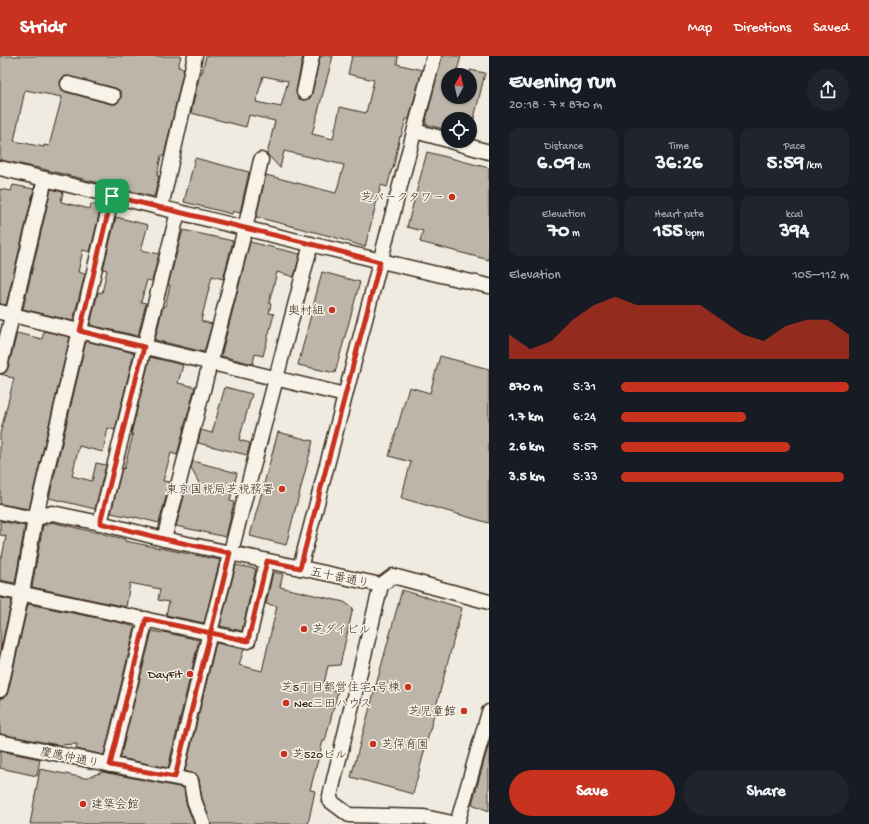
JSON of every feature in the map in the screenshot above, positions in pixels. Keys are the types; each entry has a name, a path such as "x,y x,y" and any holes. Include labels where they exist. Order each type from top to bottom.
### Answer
{"street":[{"path":"161,207 195,56"},
{"path":"304,92 312,56"},
{"path":"300,568 434,56"},
{"path":"68,84 113,96"},
{"path":"416,125 441,137"},
{"path":"474,148 489,152"},
{"path":"164,539 245,228 261,160"},
{"path":"0,168 380,262 489,286"},
{"path":"0,366 6,313 46,179"},
{"path":"0,690 22,593 35,519 112,196"},
{"path":"100,523 178,212"},
{"path":"175,777 230,553 311,244"},
{"path":"6,313 345,395"},
{"path":"0,512 35,519"},
{"name":"五十番通り","path":"35,519 52,512 164,539 380,585 392,576 489,602"},
{"path":"0,589 248,641 267,561"},
{"path":"380,585 329,800 349,819 424,817 457,824 489,712"},
{"path":"110,765 146,619"},
{"name":"慶應仲通り","path":"0,742 191,781 194,800 203,824"}],"building":[{"path":"0,56 181,56 178,67 184,68 164,156 161,156 157,176 159,176 154,197 39,168 0,160","holes":["66,76 115,88 121,93 121,99 116,104 111,104 66,92 62,90 60,82 62,78","25,90 62,97 49,146 44,145 44,147 14,141"]},
{"path":"206,56 303,56 296,91 298,98 303,100 310,98 312,94 320,56 333,56 312,134 333,139 340,107 366,113 374,80 348,74 352,56 398,56 397,64 422,70 409,119 406,119 401,137 400,136 393,169 387,187 381,185 365,247 334,237 256,217 266,175 336,193 344,165 284,151 280,168 267,154 275,121 249,115 246,127 191,113 200,73 202,73","holes":["263,76 288,81 281,107 256,102"]},
{"path":"442,56 461,56 458,68 441,68 441,104 477,104 477,71 485,73 476,112 441,112 441,128 425,124"},
{"name":"芝パークタワー","path":"427,152 489,168 489,260 420,242 423,231 407,227"},
{"path":"195,158 249,172 240,213 233,211 232,214 184,202"},
{"path":"13,185 34,189 35,185 6,305 0,304 0,189 11,191"},
{"path":"51,189 63,192 61,202 90,209 91,204 101,207 90,252 83,250 78,272 85,274 73,321 23,309"},
{"path":"116,217 148,225 141,250 159,254 152,281 147,280 141,302 146,303 138,336 90,325 98,292 102,293 107,270 103,269"},
{"path":"183,230 233,241 223,279 212,276 201,321 212,324 204,352 155,340 163,306 165,307 170,285 168,285"},
{"path":"250,242 300,254 294,277 277,272 269,303 271,304 269,313 274,314 263,356 255,354 253,364 221,356"},
{"name":"奥村組","path":"322,272 360,282 335,373 298,365"},
{"path":"44,331 70,337 29,509 0,504 0,434 14,378 0,374 6,372 8,368 17,333 42,339"},
{"path":"86,341 134,353 115,430 108,428 103,452 79,446 72,476 92,481 96,463 106,465 95,509 49,498"},
{"path":"440,356 489,369 489,523 401,498 411,462 389,456 409,387 430,393"},
{"path":"150,357 183,365 178,383 195,387 177,455 171,453 163,481 170,482 159,523 111,513 122,468 124,469 133,434 131,434"},
{"path":"225,387 252,394 239,440 250,443 247,455 198,443 201,430 212,433"},
{"name":"東京国税局芝税務署","path":"278,432 313,441 286,545 250,536"},
{"path":"193,461 237,473 230,501 234,502 226,537 176,526 187,486 202,489 191,468"},
{"path":"0,521 25,526 15,583 0,580 0,557 2,557 6,536 0,535"},
{"path":"51,522 125,539 125,541 220,560 204,623 166,615 169,602 158,600 160,589 130,583 126,607 32,587 43,525 49,525"},
{"path":"236,565 256,569 242,631 220,626"},
{"path":"273,572 283,574 280,587 344,602 353,608 340,665 328,666 323,688 338,691 310,790 315,791 308,824 211,824 202,798 199,779 197,775 185,771 216,643 244,649 239,665 262,671 277,606 266,604"},
{"name":"芝5丁目都営住宅1号棟","path":"402,590 462,608 413,794 351,777"},
{"path":"0,598 12,600 0,652"},
{"path":"28,604 135,627 104,755 76,749 77,744 58,745 0,734 0,698 6,696 8,692"},
{"path":"152,631 199,640 168,768 120,758"},
{"path":"489,743 489,811 472,804"},
{"path":"0,751 40,759 37,776 0,768"},
{"name":"建築会館","path":"40,769 85,778 103,772 184,788 186,803 194,824 30,824"}],"place":[{"name":"芝パークタワー","path":"452,197"},
{"name":"奥村組","path":"332,310"},
{"name":"東京国税局芝税務署","path":"282,489"},
{"name":"芝ダイビル","path":"304,629"},
{"name":"DayFit","path":"190,674"},
{"name":"芝5丁目都営住宅1号棟","path":"408,687"},
{"name":"Nec三田ハウス","path":"286,703"},
{"name":"芝児童館","path":"464,711"},
{"name":"芝保育園","path":"373,744"},
{"name":"芝520ビル","path":"284,754"},
{"name":"建築会館","path":"83,804"}],"route":[{"path":"112,196 80,331 144,347 100,523 230,553 210,632 175,777 110,765 146,619 210,632 248,641 267,561 300,568 380,262 112,196"}]}
